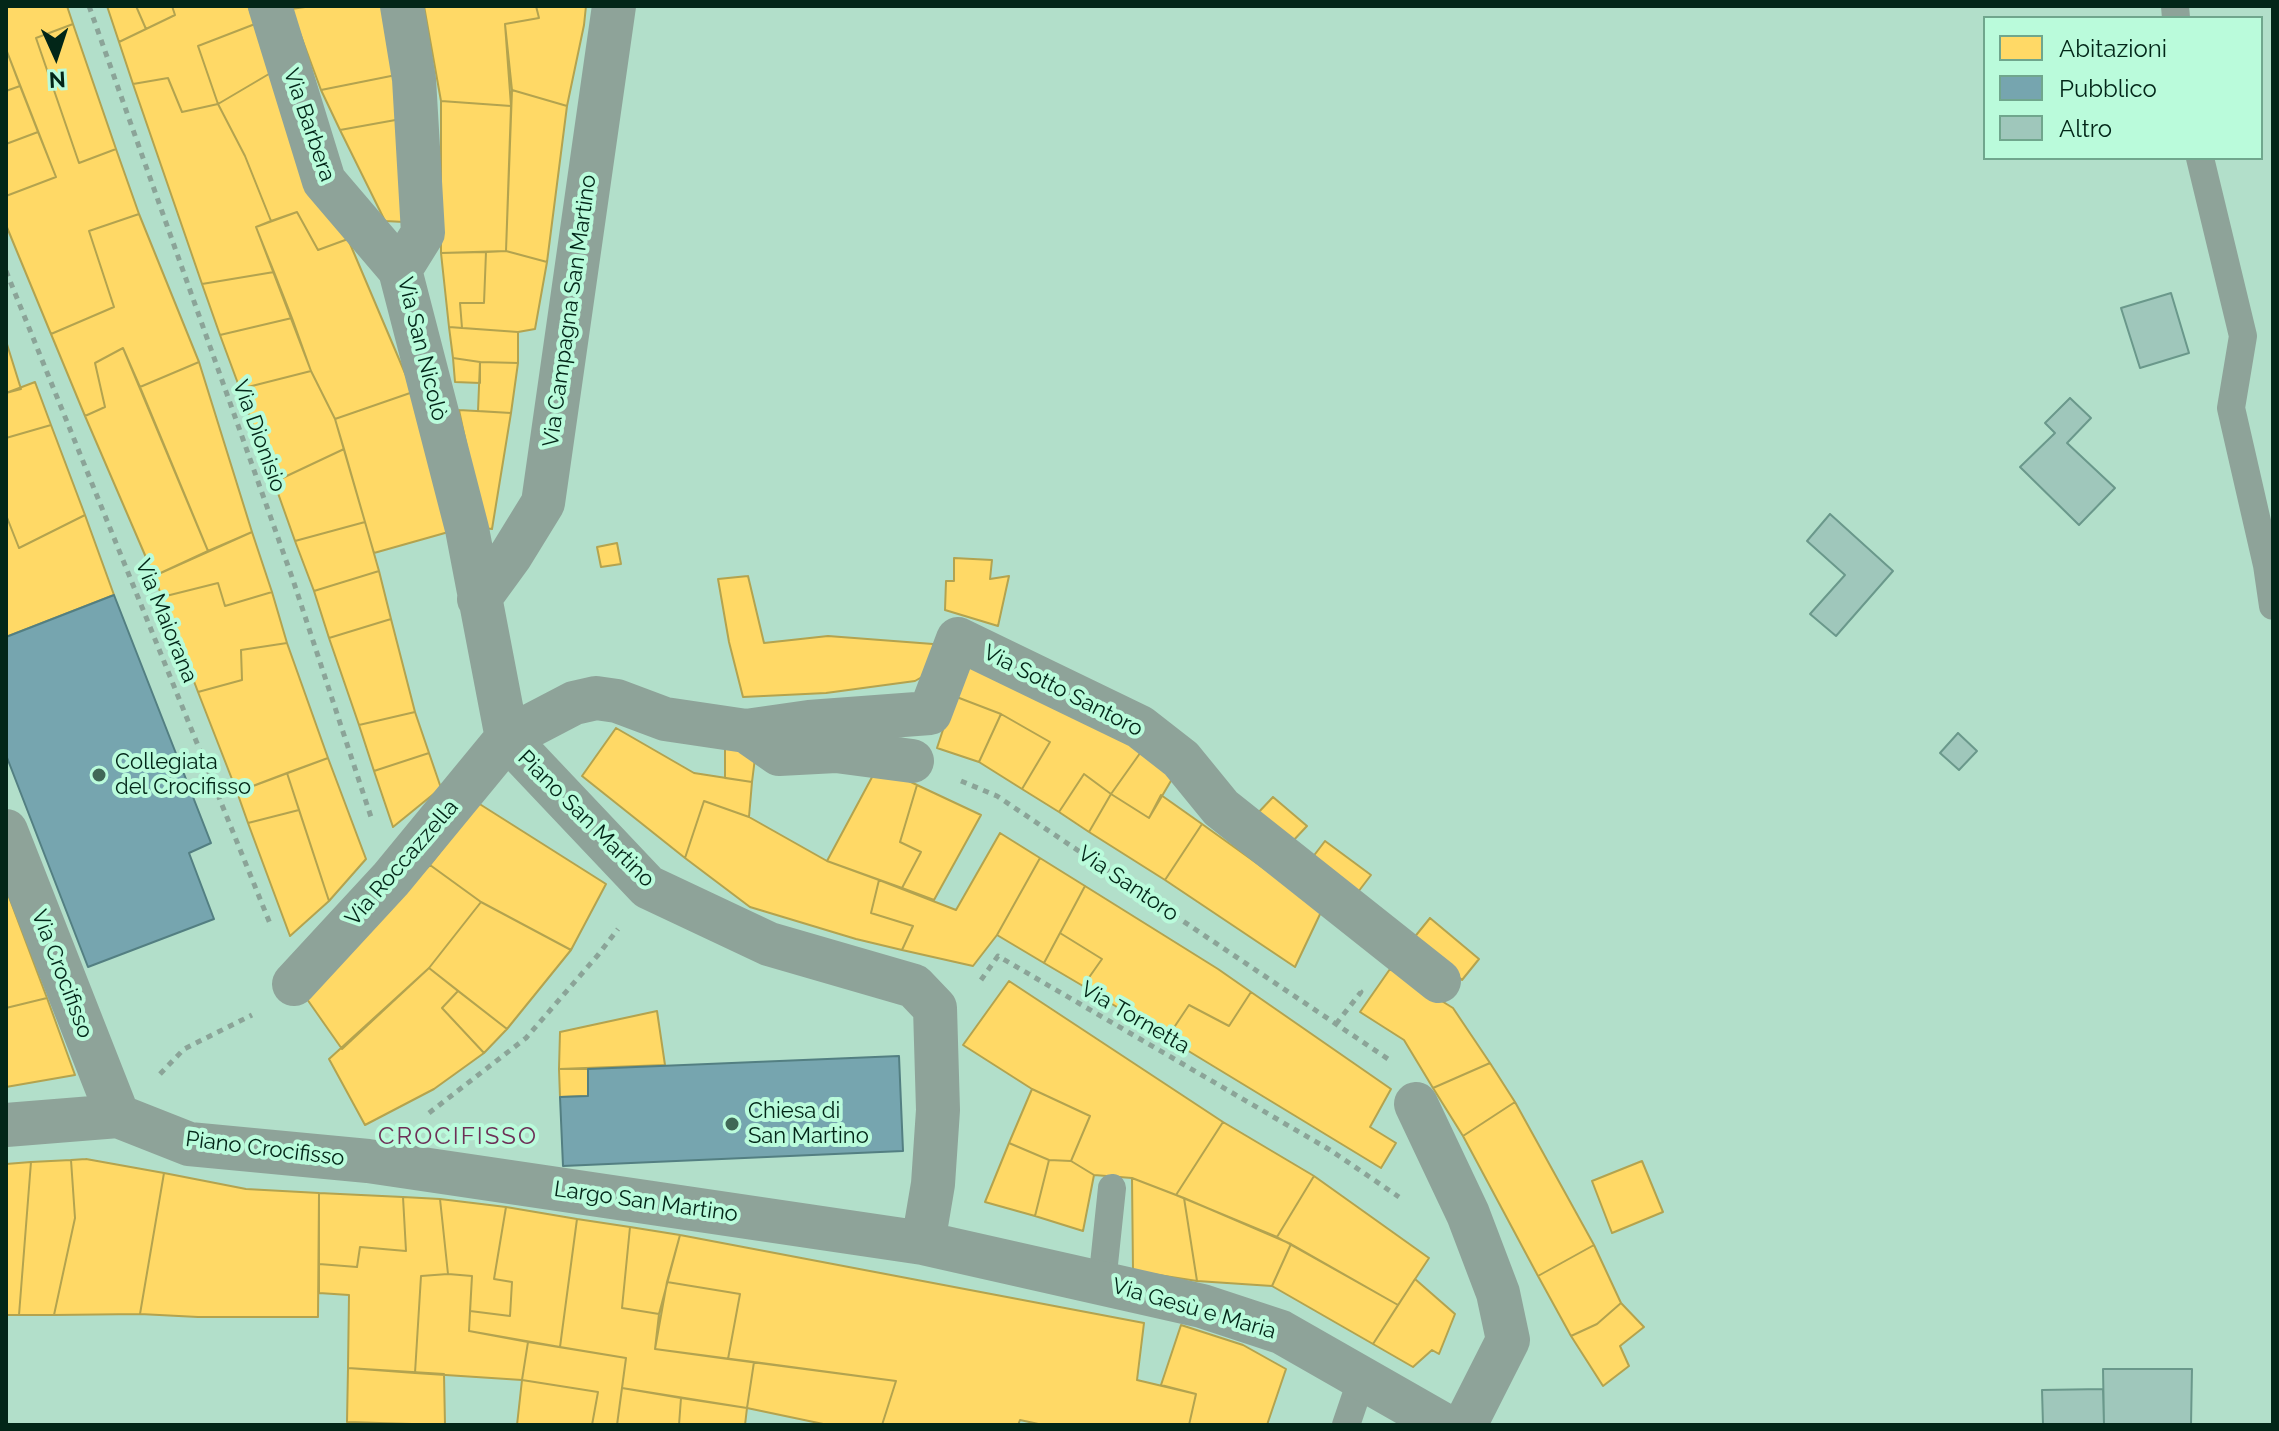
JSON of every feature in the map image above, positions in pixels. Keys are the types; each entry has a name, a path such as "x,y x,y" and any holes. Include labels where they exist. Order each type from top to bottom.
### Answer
{"street":[{"name":"Via Barbera","path":"270,6 324,181 400,270"},
{"name":"Via San Nicolò","path":"402,6 414,79 423,233 400,270 467,529 507,738"},
{"name":"Via Campagna San Martino","path":"479,599 543,503 614,6"},
{"name":"Via Sotto Santoro","path":"746,731 809,722 930,713 958,639 1140,727 1181,759 1221,808 1439,981"},
{"path":"507,738 574,703 596,698 617,701 665,719 746,731 779,754 836,751 912,761"},
{"name":"Via Roccazzella","path":"294,984 391,879 507,738"},
{"name":"Piano San Martino","path":"507,738 648,887 769,944 914,986 935,1008"},
{"name":"Via Crocifisso","path":"6,831 118,1116"},
{"path":"923,1243 933,1184 938,1110 935,1008"},
{"path":"1416,1104 1468,1214 1498,1293 1508,1340 1475,1407"},
{"path":"6,1125 118,1116"},
{"name":"Piano Crocifisso","path":"118,1116 189,1144 368,1161"},
{"name":"Largo San Martino","path":"368,1161 923,1243"},
{"name":"Via Gesù e Maria","path":"923,1243 1202,1306 1281,1332 1444,1425"}],"lane":[{"path":"2200,160 2243,336 2231,408 2267,565 2273,606"},
{"path":"1102,1283 1112,1188"},
{"path":"1346,1425 1362,1378"}],"path":[{"name":"Via Dionisio","path":"89,6 293,580 391,879"},
{"name":"Via Maiorana","path":"6,271 294,984"},
{"name":"Via Santoro","path":"912,761 997,796 1374,1049 1386,1058 1411,1088 1416,1104"},
{"path":"368,1161 526,1038 598,955"},
{"name":"Via Tornetta","path":"935,1008 973,992 998,956 1330,1150"},
{"path":"118,1116 184,1049 257,1012"}],"building: Abitazioni":[{"path":"6,6 67,6 73,24 36,38 79,163 116,149 139,214 89,231 114,307 51,334 6,225 6,196 56,177 6,49"},
{"path":"107,6 136,6 146,29 119,42"},
{"path":"136,6 172,6 175,15 146,29"},
{"path":"172,6 248,6 255,24 198,46 218,104 182,112 168,78 133,84 119,42 175,15"},
{"path":"386,6 396,75 321,90 291,9"},
{"path":"424,6 536,6 539,18 505,24 511,106 441,101"},
{"path":"536,6 586,6 567,106 512,90 505,24 539,18"},
{"path":"73,24 116,149 79,163 36,38"},
{"path":"255,24 274,71 218,104 198,46"},
{"path":"6,49 20,86 6,91"},
{"path":"274,71 348,239 318,250 297,212 271,221 245,156 218,104"},
{"path":"396,75 401,119 340,130 321,90"},
{"path":"168,78 182,112 218,104 245,156 271,221 256,227 274,272 202,284 133,84"},
{"path":"20,86 38,132 6,144 6,91"},
{"path":"512,90 567,106 547,262 506,251"},
{"path":"441,101 511,106 506,251 441,253"},
{"path":"401,119 404,222 385,221 340,130"},
{"path":"38,132 56,177 6,196 6,144"},
{"path":"297,212 318,250 348,239 413,392 335,419 311,371 256,227"},
{"path":"139,214 199,362 140,387 123,348 95,363 105,407 85,416 51,334 114,307 89,231"},
{"path":"506,251 547,262 535,329 518,332 462,328 460,303 484,303 486,252"},
{"path":"486,252 484,303 460,303 462,328 449,327 441,253"},
{"path":"274,272 292,318 220,335 202,284"},
{"path":"292,318 311,371 240,389 220,335"},
{"path":"449,327 518,332 518,363 453,358"},
{"path":"6,341 21,389 6,393"},
{"path":"123,348 208,551 154,576 85,416 105,407 95,363"},
{"path":"453,358 480,362 480,383 455,382"},
{"path":"199,362 252,532 208,551 140,387"},
{"path":"480,362 518,363 511,413 478,411"},
{"path":"311,371 335,419 344,449 274,482 240,389"},
{"path":"35,382 51,425 6,438 6,393"},
{"path":"413,392 452,531 374,553 335,419"},
{"path":"459,410 511,413 492,529 484,528"},
{"path":"51,425 85,515 19,548 6,515 6,438"},
{"path":"344,449 365,522 295,541 274,482"},
{"path":"6,515 19,548 85,515 114,595 6,637"},
{"path":"365,522 379,571 314,591 295,541"},
{"path":"252,532 272,592 225,606 218,583 162,597 154,576"},
{"path":"617,543 621,564 601,567 597,547"},
{"path":"954,558 992,560 990,579 1009,576 998,626 945,610 946,581 954,581"},
{"path":"379,571 391,619 329,638 314,591"},
{"path":"748,576 764,643 828,636 933,644 934,670 915,681 826,693 743,697 718,579"},
{"path":"218,583 225,606 272,592 287,643 241,650 242,680 198,692 162,597"},
{"path":"391,619 415,712 359,725 329,638"},
{"path":"287,643 328,758 237,792 198,692 242,680 241,650"},
{"path":"967,655 1143,749 1111,794 1084,774 1059,812 1022,789 1050,742 1001,714 954,696"},
{"path":"954,696 1001,714 979,762 937,748"},
{"path":"415,712 429,753 374,771 359,725"},
{"path":"1001,714 1050,742 1022,789 979,762"},
{"path":"616,728 694,773 752,782 749,817 704,801 685,858 582,776"},
{"path":"725,745 756,750 752,782 725,778"},
{"path":"1143,749 1175,774 1149,818 1111,794"},
{"path":"429,753 441,788 393,827 374,771"},
{"path":"328,758 366,859 329,901 287,773"},
{"path":"878,766 917,785 900,842 921,852 902,888 827,861"},
{"path":"287,773 299,810 248,823 237,792"},
{"path":"1084,774 1111,794 1089,832 1059,812"},
{"path":"917,785 981,815 934,900 902,888 921,852 900,842"},
{"path":"1111,794 1149,818 1161,795 1202,824 1165,880 1089,832"},
{"path":"1273,797 1307,826 1291,843 1257,814"},
{"path":"704,801 749,817 827,861 879,880 871,913 913,926 902,950 750,907 685,858"},
{"path":"478,803 606,884 571,950 481,902 430,865"},
{"path":"299,810 329,901 290,936 248,823"},
{"path":"1202,824 1322,910 1295,967 1165,880"},
{"path":"1000,833 1040,858 997,935 973,966 902,950 913,926 871,913 879,880 956,910"},
{"path":"1325,841 1371,875 1355,896 1309,862"},
{"path":"1040,858 1085,886 1044,963 997,935"},
{"path":"430,865 481,902 429,968 342,1049 302,992"},
{"path":"1085,886 1251,992 1229,1026 1189,1005 1167,1038 1083,986 1102,959 1060,933"},
{"path":"6,889 47,998 6,1008"},
{"path":"481,902 571,950 507,1029 429,968"},
{"path":"1430,918 1479,959 1462,980 1413,939"},
{"path":"1060,933 1102,959 1083,986 1044,963"},
{"path":"429,968 458,991 442,1008 484,1053 434,1089 365,1125 329,1059"},
{"path":"1390,969 1453,1008 1490,1063 1433,1088 1404,1040 1360,1012"},
{"path":"1009,981 1223,1122 1176,1195 1132,1178 1094,1175 1071,1161 1090,1116 1032,1089 963,1045"},
{"path":"458,991 507,1029 484,1053 442,1008"},
{"path":"1251,992 1391,1089 1370,1127 1396,1143 1381,1168 1167,1038 1189,1005 1229,1026"},
{"path":"47,998 75,1075 6,1087 6,1008"},
{"path":"657,1011 665,1065 559,1069 560,1032"},
{"path":"1490,1063 1515,1102 1463,1136 1433,1088"},
{"path":"559,1069 588,1069 588,1096 560,1097"},
{"path":"1032,1089 1090,1116 1071,1161 1049,1160 1009,1143"},
{"path":"1515,1102 1594,1245 1538,1276 1463,1136"},
{"path":"1223,1122 1314,1176 1277,1237 1176,1195"},
{"path":"1009,1143 1049,1160 1035,1216 985,1202"},
{"path":"86,1159 164,1173 140,1314 54,1315 75,1218 71,1160"},
{"path":"71,1160 75,1218 54,1315 19,1315 31,1162"},
{"path":"1049,1160 1071,1161 1094,1175 1083,1231 1035,1216"},
{"path":"1642,1161 1663,1212 1612,1233 1592,1181"},
{"path":"31,1162 19,1315 6,1315 6,1164"},
{"path":"164,1173 246,1189 319,1193 318,1317 140,1314"},
{"path":"1314,1176 1429,1258 1398,1305 1277,1237"},
{"path":"1132,1178 1184,1198 1197,1281 1133,1271"},
{"path":"319,1193 403,1197 406,1251 360,1247 357,1267 319,1264"},
{"path":"403,1197 440,1199 448,1274 421,1276 415,1373 348,1368 349,1295 319,1293 319,1264 357,1267 360,1247 406,1251"},
{"path":"1184,1198 1291,1244 1272,1286 1197,1281"},
{"path":"440,1199 506,1207 494,1279 512,1282 510,1316 470,1311 472,1276 448,1274"},
{"path":"506,1207 577,1219 560,1347 469,1331 470,1311 510,1316 512,1282 494,1279"},
{"path":"577,1219 630,1227 622,1308 659,1314 655,1349 754,1362 747,1408 622,1388 626,1358 560,1347"},
{"path":"630,1227 680,1235 659,1314 622,1308"},
{"path":"680,1235 1144,1323 1137,1380 1196,1394 1189,1425 1043,1425 1020,1420 1018,1425 882,1425 896,1381 728,1359 740,1294 667,1282"},
{"path":"1291,1244 1398,1305 1373,1344 1272,1286"},
{"path":"1594,1245 1621,1303 1597,1324 1571,1336 1538,1276"},
{"path":"421,1276 472,1276 469,1331 528,1342 522,1380 415,1373"},
{"path":"1415,1279 1455,1314 1439,1354 1432,1350 1413,1367 1373,1344"},
{"path":"667,1282 740,1294 728,1359 655,1349"},
{"path":"1621,1303 1644,1327 1620,1346 1629,1366 1603,1386 1571,1336 1597,1324"},
{"path":"1181,1325 1243,1345 1286,1369 1267,1425 1189,1425 1196,1394 1161,1385"},
{"path":"528,1342 626,1358 617,1425 592,1425 598,1392 522,1380"},
{"path":"754,1362 896,1381 882,1425 828,1425 747,1408"},
{"path":"348,1368 444,1374 445,1425 347,1422"},
{"path":"522,1380 598,1392 592,1425 517,1425"},
{"path":"622,1388 681,1398 679,1425 617,1425"},
{"path":"681,1398 747,1408 745,1425 679,1425"}],"building: Pubblico":[{"name":"Collegiata del Crocifisso","path":"114,595 211,843 189,853 214,919 88,967 6,755 6,637"},
{"name":"Chiesa di San Martino","path":"899,1056 903,1151 563,1166 560,1097 588,1096 588,1069"}],"building: Altro":[{"path":"2171,293 2189,353 2140,368 2121,308"},
{"path":"2070,398 2091,418 2067,443 2115,488 2079,525 2020,467 2055,433 2045,423"},
{"path":"1830,514 1893,571 1836,636 1810,614 1845,575 1807,541"},
{"path":"1958,733 1977,751 1959,770 1940,753"},
{"path":"2103,1369 2192,1369 2191,1425 2104,1425"},
{"path":"2103,1389 2104,1425 2043,1425 2042,1390"}],"place":[{"name":"Collegiata del Crocifisso","path":"99,775"},
{"name":"Chiesa di San Martino","path":"732,1124"}],"district":[{"name":"CROCIFISSO","path":"458,1137"}]}
